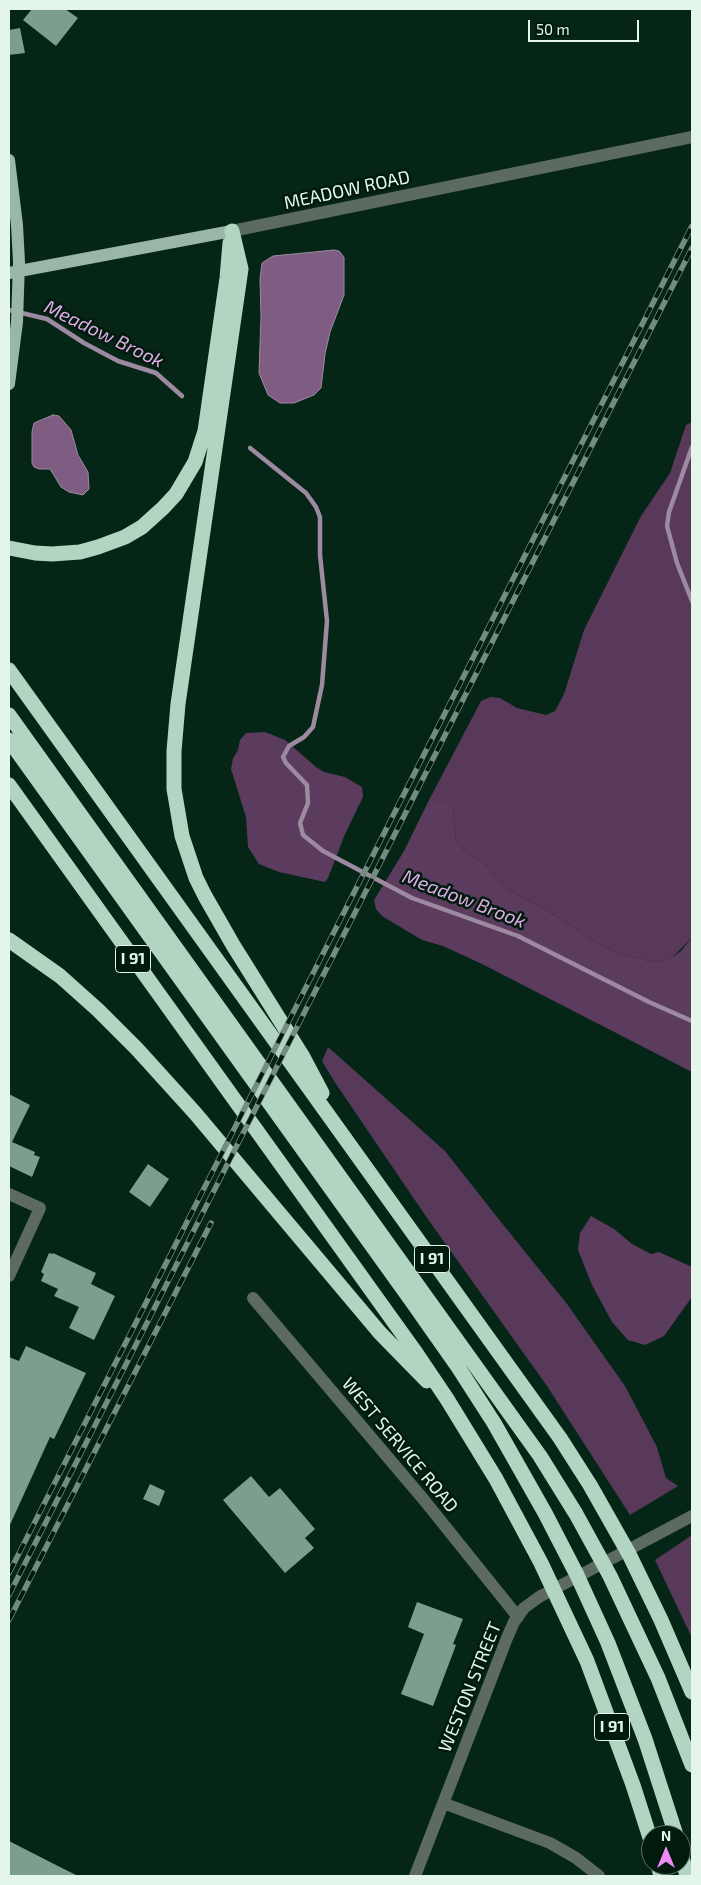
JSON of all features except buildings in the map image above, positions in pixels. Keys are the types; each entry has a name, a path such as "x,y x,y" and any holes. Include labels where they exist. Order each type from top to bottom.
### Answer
{"highway":[{"path":"9,548 26,552 52,554 80,552 108,544 133,532 149,521 164,508 181,486 195,462 205,431 232,231"},
{"path":"232,231 240,269 178,704 174,778 180,826 196,878 216,917 304,1057 313,1086"},
{"path":"9,670 249,1005 313,1086"},
{"path":"9,715 524,1433 552,1475 589,1537 616,1589 658,1678 692,1765"},
{"path":"9,740 478,1396 519,1466 590,1603 633,1705 657,1772 673,1825"},
{"name":"I 91","path":"9,785 409,1343 447,1399 507,1498 566,1616 606,1711 645,1825"},
{"path":"9,940 60,976 137,1049 195,1113 387,1340 447,1399"},
{"name":"I 91","path":"313,1086 335,1125 544,1415 575,1461 613,1524 640,1576 662,1620 692,1692"}],"main road":[{"path":"9,160 17,226 14,272 18,301 9,384"},
{"name":"MEADOW ROAD","path":"14,272 232,231"}],"street":[{"name":"MEADOW ROAD","path":"232,231 692,137"},
{"path":"9,1194 40,1208 9,1276"},
{"name":"WEST SERVICE ROAD","path":"253,1298 424,1500 518,1617"},
{"name":"WESTON STREET","path":"415,1876 500,1656 524,1608 540,1597 692,1516"},
{"path":"443,1804 550,1843 576,1858 599,1876"}],"shaded area":[{"path":"339,251 344,257 344,295 330,332 321,388 314,395 294,403 280,403 268,395 259,373 260,279 262,263 273,256"},
{"path":"53,415 59,416 71,430 78,455 88,472 89,489 83,495 69,492 61,487 50,469 39,469 34,467 32,463 32,432 34,423"},
{"path":"692,422 692,937 673,957 653,962 617,953 600,945 558,917 506,888 486,866 462,849 456,840 453,810 429,800 481,701 490,697 500,698 517,708 546,715 555,711 564,694 584,630 641,516 670,473 686,425"},
{"path":"265,732 285,740 324,772 345,777 362,787 363,797 325,882 279,872 259,864 248,847 246,817 231,769 240,740 246,733"},
{"path":"429,800 446,803 453,810 456,840 462,849 486,866 506,888 558,917 600,945 617,953 653,962 673,957 681,951 692,937 692,1072 482,964 443,946 422,940 382,916 376,909 374,900 404,851"},
{"path":"328,1047 445,1151 567,1304 625,1386 657,1447 666,1478 678,1486 630,1515 547,1386 425,1215 334,1081 322,1061"},
{"path":"591,1216 614,1229 632,1244 651,1254 659,1252 692,1267 692,1297 664,1336 645,1345 628,1340 612,1322 592,1285 578,1250 580,1233"},
{"path":"692,1535 692,1638 655,1560"}],"waterway":[{"name":"Meadow Brook","path":"9,310 47,319 84,343 118,361 156,373 182,396"},
{"path":"692,447 669,512 667,526 677,563 692,601"},
{"name":"Meadow Brook","path":"250,448 306,493 316,507 320,517 320,555 327,621 322,685 313,727 304,737 289,746 283,757 286,763 307,785 308,803 300,823 303,835 323,851 412,898 518,936 649,1002 692,1021"}],"railway":[{"path":"9,1573 692,226"},
{"path":"9,1595 692,248"},
{"path":"9,1620 211,1223"}]}
